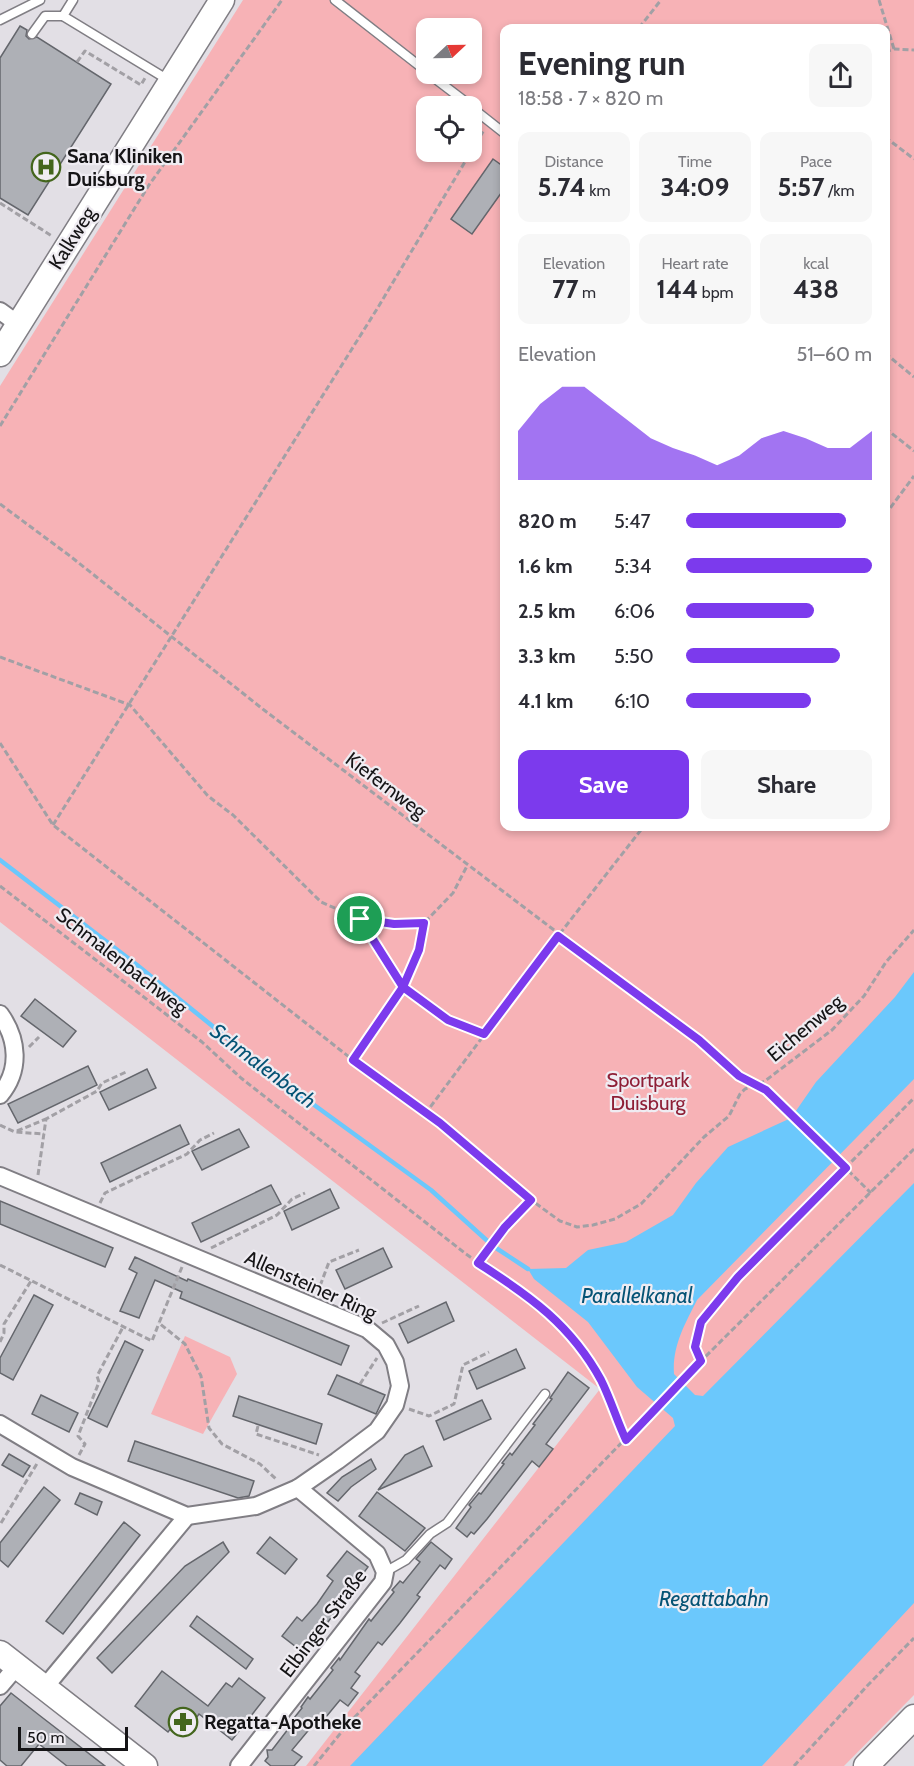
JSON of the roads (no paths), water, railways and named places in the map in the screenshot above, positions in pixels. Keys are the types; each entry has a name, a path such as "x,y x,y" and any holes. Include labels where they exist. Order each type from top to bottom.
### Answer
{"street":[{"name":"Kalkweg","path":"0,354 9,317 67,246 160,75 222,0"},
{"path":"0,1014 12,1034 16,1056 10,1080 0,1095"},
{"name":"Allensteiner Ring","path":"0,1176 366,1329 386,1345 395,1362 400,1386 395,1405 377,1431 298,1488 256,1506 187,1516"},
{"path":"0,1424 72,1467 187,1516 45,1687"},
{"name":"Elbinger Straße","path":"239,1766 383,1582 385,1572 377,1554 298,1488"},
{"path":"0,1686 9,1659 145,1766"},
{"path":"866,1766 914,1717"}],"lane":[{"path":"0,20 40,0"},
{"path":"63,16 73,0"},
{"path":"335,0 416,63"},
{"path":"32,34 45,16 63,16 160,75"},
{"path":"442,84 457,96"},
{"path":"482,116 500,130"},
{"path":"385,1572 406,1560 430,1534 447,1522 545,1394"}],"water":[{"name":"Regattabahn","path":"914,972 914,1079 697,1300 680,1336 675,1354 674,1374 695,1395 703,1396 914,1183 914,1603 762,1766 350,1766 675,1426 673,1418 637,1387 588,1322 534,1279 528,1269 566,1268 588,1250 626,1242 673,1215 696,1183 728,1147 791,1118 816,1082 895,997"}],"waterway":[{"name":"Schmalenbach","path":"0,860 137,965 273,1075 431,1190 493,1246 528,1269"}],"place":[{"name":"Sana Kliniken Duisburg","path":"46,167"},
{"name":"Regatta-Apotheke","path":"183,1722"}],"park label":[{"name":"Sportpark Duisburg","path":"648,1092"}],"water label":[{"name":"Parallelkanal","path":"637,1296"}]}
